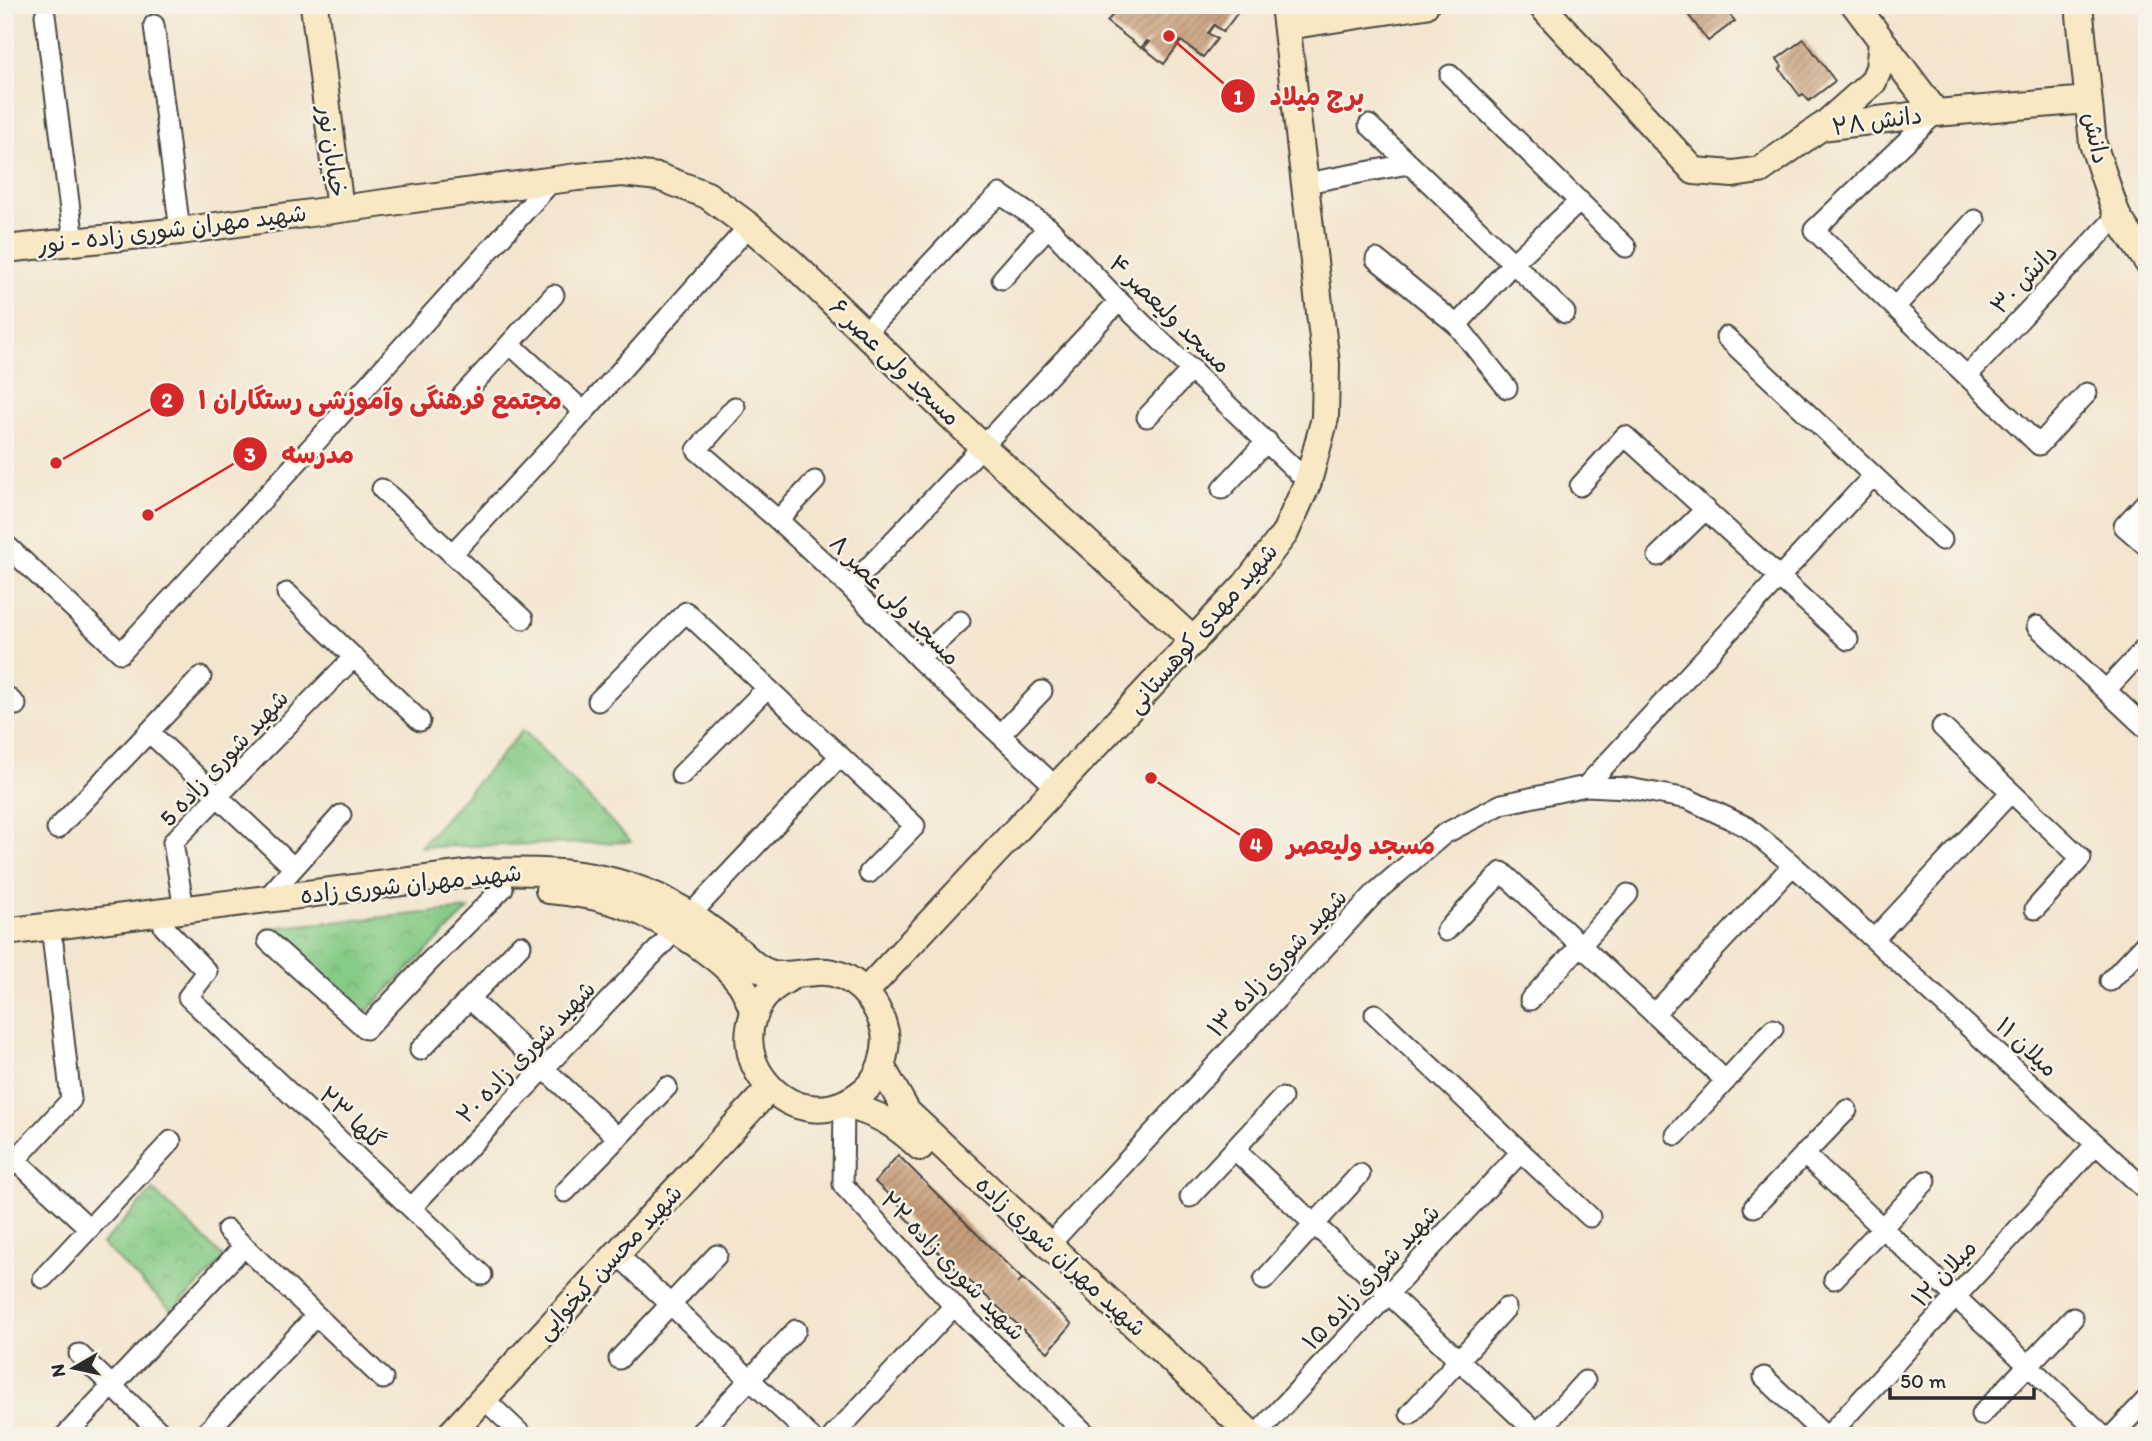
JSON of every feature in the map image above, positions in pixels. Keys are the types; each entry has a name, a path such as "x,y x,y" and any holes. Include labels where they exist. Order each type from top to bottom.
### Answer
{"street":[{"name":"خیابان نور","path":"314,5 340,209 553,180"},
{"path":"1286,16 1424,5"},
{"name":"دانش ۲۸","path":"1541,5 1694,171 1733,174 1760,170 1821,127 1936,113 2088,100"},
{"name":"دانش","path":"2079,5 2093,144 2118,216 2147,261"},
{"path":"1862,8 1882,42 1936,113 1814,230 2039,445 2087,393"},
{"path":"46,15 74,241"},
{"name":"شهید مهدی کوهستانی","path":"866,992 1246,584 1285,533 1308,482 1325,418 1326,364 1286,16"},
{"path":"154,25 180,231"},
{"path":"1821,127 1873,82 1879,68 1882,42"},
{"path":"1450,75 1626,247"},
{"path":"1369,125 1565,313"},
{"path":"1306,183 1408,164"},
{"name":"مسجد ولی عصر ۶","path":"553,180 622,173 659,177 707,195 792,263 981,446 1194,641"},
{"path":"5,544 121,653 553,180"},
{"name":"مسجد ولیعصر ۴","path":"866,332 964,228 1000,194 1048,227 1119,301 1308,482"},
{"path":"1457,325 1513,263 1580,201"},
{"name":"شهید مهران شوری زاده - نور","path":"5,249 180,231 340,209"},
{"name":"دانش ۳۰","path":"1967,376 2118,216"},
{"path":"1895,307 1975,220"},
{"path":"452,554 575,422 749,226"},
{"path":"1002,279 1048,227"},
{"path":"1376,259 1457,325 1507,388"},
{"path":"462,396 554,295"},
{"path":"850,587 1119,301"},
{"path":"1726,337 1942,540"},
{"path":"510,344 583,411"},
{"path":"1147,417 1192,369"},
{"name":"مسجد ولی عصر ۸","path":"735,407 697,450 850,587 919,660 1056,788"},
{"path":"1580,486 1625,436 1848,640"},
{"path":"1222,489 1267,441"},
{"path":"1586,786 1873,476"},
{"path":"778,520 815,481"},
{"path":"382,489 523,619"},
{"path":"2147,501 2124,526 2147,546"},
{"path":"1658,556 1706,509"},
{"path":"287,593 420,721"},
{"path":"598,701 686,612 915,826 869,873"},
{"path":"919,660 960,621"},
{"path":"2037,626 2147,729"},
{"path":"2106,690 2147,646"},
{"name":"شهید شوری زاده 5","path":"184,910 173,842 354,657"},
{"path":"57,830 201,677"},
{"path":"681,775 767,688"},
{"path":"1000,735 1042,691"},
{"path":"1942,727 2081,858 2035,909"},
{"path":"149,732 294,867"},
{"name":"شهید شوری زاده ۲۰","path":"411,1208 839,757"},
{"name":"شهید شوری زاده ۱۳","path":"1043,1251 1376,892 1444,834 1502,804 1586,786 1628,788 1688,799 1746,827 1793,864 1874,939"},
{"path":"1874,939 2011,792"},
{"path":"265,900 341,815"},
{"path":"1654,1014 1793,864"},
{"name":"شهید مهران شوری زاده","path":"5,932 482,872 534,871 588,875 642,890 683,923 742,985 755,1014"},
{"path":"1446,931 1502,872 1726,1081"},
{"path":"268,941 366,1029 503,888"},
{"name":"شهید مهران شوری زاده","path":"5,949 164,927 503,888 584,893 633,907 683,923 761,970 792,976"},
{"path":"1530,1000 1628,894"},
{"name":"گلها ۲۳","path":"164,927 206,972 188,997 482,1275"},
{"name":"میلان ۱۱","path":"1874,939 2147,1191"},
{"path":"2110,981 2147,942"},
{"path":"53,943 71,1100 9,1160 89,1228"},
{"path":"420,1050 522,945"},
{"path":"818,971 844,976 866,992 881,1014 886,1040 881,1066 866,1089 844,1104 818,1109 792,1104 769,1089 755,1066 749,1040 755,1014 769,991 792,976 818,971"},
{"path":"470,999 618,1138"},
{"path":"1375,1014 1590,1217"},
{"path":"1676,1135 1773,1028"},
{"name":"شهید مهران شوری زاده","path":"881,1066 907,1112 1228,1436"},
{"path":"565,1192 667,1087"},
{"name":"شهید محسن کیخوایی","path":"449,1436 769,1089"},
{"path":"1190,1197 1282,1098"},
{"name":"شهید مهران شوری زاده","path":"844,1104 877,1114 898,1126 1254,1436"},
{"name":"شهید شوری زاده ۲۲","path":"844,1104 843,1185 954,1307 1088,1436"},
{"path":"1754,1207 1847,1110"},
{"path":"43,1278 171,1141"},
{"name":"میلان ۱۲","path":"1827,1436 2096,1144"},
{"path":"1234,1149 1536,1434 1585,1381"},
{"name":"شهید شوری زاده ۱۵","path":"1254,1436 1521,1152"},
{"path":"1804,1154 2103,1436"},
{"path":"1264,1280 1360,1174"},
{"path":"1833,1279 1926,1181"},
{"path":"227,1230 383,1380"},
{"path":"65,1436 244,1246"},
{"path":"617,1254 810,1436"},
{"path":"620,1359 717,1255"},
{"path":"833,1436 954,1307"},
{"path":"1410,1414 1506,1308"},
{"path":"203,1436 316,1316"},
{"path":"1981,1415 2073,1318"},
{"path":"699,1434 796,1330"},
{"path":"79,1354 164,1436"},
{"path":"1763,1377 1827,1436"},
{"path":"483,1398 523,1436"},
{"path":"2112,1436 2147,1399"}],"green space":[{"path":"523,730 631,842 420,847"},
{"path":"469,909 362,1016 268,928"},
{"path":"153,1190 225,1259 172,1311 102,1244"}],"building":[{"path":"1120,5 1242,7 1223,32 1214,25 1208,33 1217,39 1203,57 1181,41 1164,64 1144,48 1149,42 1141,48 1107,22"},
{"path":"1681,5 1728,5 1732,11 1730,15 1735,21 1708,41"},
{"path":"1804,39 1835,81 1809,101 1803,94 1800,96 1780,69 1782,66 1777,59"},
{"path":"898,1155 1022,1279 1017,1284 1023,1279 1072,1324 1048,1352 946,1260 903,1215 907,1212 875,1182"}],"place":[{"name":"برج میلاد","path":"1169,36"},
{"name":"مجتمع فرهنگی وآموزشی رستگاران ۱","path":"56,463"},
{"name":"مدرسه","path":"148,515"},
{"name":"مسجد ولیعصر","path":"1151,778"}]}
